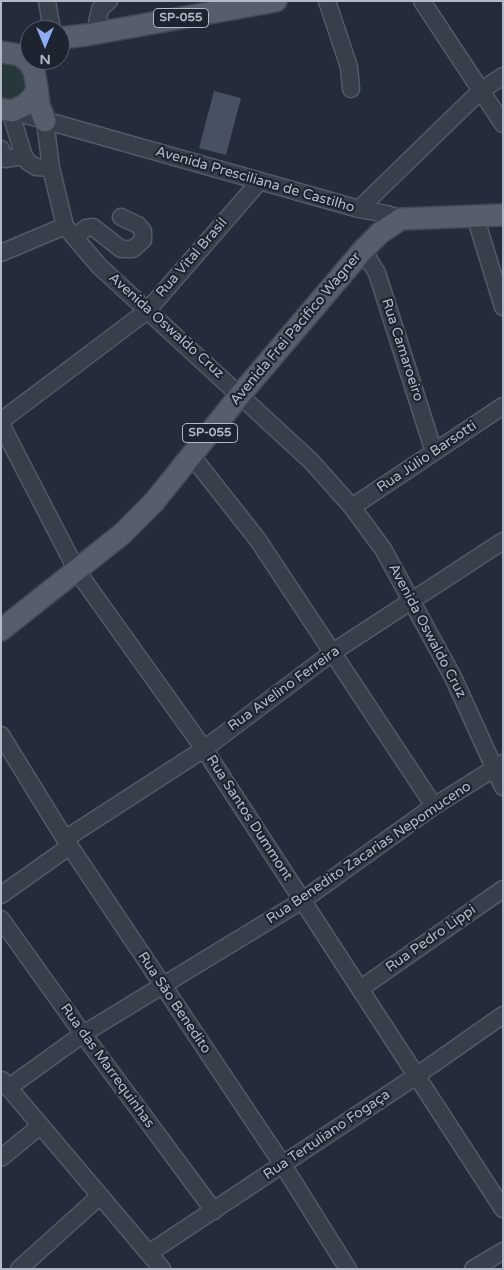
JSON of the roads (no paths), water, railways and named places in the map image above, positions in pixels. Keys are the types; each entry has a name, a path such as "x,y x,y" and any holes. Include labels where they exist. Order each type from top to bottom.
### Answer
{"main road":[{"name":"SP-055","path":"70,37 276,1"},
{"name":"SP-055","path":"70,43 90,34"},
{"path":"1,51 20,46"},
{"path":"1,51 25,58 38,73 39,105 45,121"},
{"path":"8,110 25,105 31,100 38,73"},
{"name":"Avenida Presciliana de Castilho","path":"401,219 412,217 503,216"},
{"name":"Avenida Frei Pacifico Wagner","path":"1,630 129,528 154,502 240,395 363,250 380,233 401,219"}],"street":[{"path":"47,1 50,20"},
{"path":"90,34 100,9 109,1"},
{"path":"327,1 349,67 351,89"},
{"path":"422,1 503,124"},
{"path":"359,209 482,90 503,76"},
{"path":"8,110 24,156 31,165 51,168"},
{"name":"Avenida Presciliana de Castilho","path":"8,110 259,182 401,219"},
{"name":"Avenida Oswaldo Cruz","path":"45,121 51,168 70,232 99,266 311,461 352,507 383,549 412,600 499,766 503,787"},
{"path":"1,149 3,158 6,159 24,156"},
{"name":"Rua Vital Brasil","path":"1,422 147,311 259,182"},
{"path":"475,216 503,307"},
{"path":"1,253 93,227 121,249 133,249 142,240 143,231 138,225 121,217"},
{"name":"Rua Camaroeiro","path":"363,250 377,273 434,452"},
{"name":"Rua Júlio Barsotti","path":"352,507 503,406"},
{"name":"Rua Santos Dummont","path":"1,422 77,570 204,749 503,1209"},
{"path":"192,455 258,540 434,806"},
{"name":"Rua Avelino Ferreira","path":"1,895 68,842 204,749 333,652 503,541"},
{"name":"Rua São Benedito","path":"1,735 161,985 283,1165 348,1269"},
{"name":"Rua Benedito Zacarias Nepomuceno","path":"4,1083 161,985 303,900 434,806 499,766"},
{"name":"Rua Pedro Lippi","path":"360,990 503,889"},
{"name":"Rua das Marrequinhas","path":"1,919 83,1034 214,1211"},
{"name":"Rua Tertuliano Fogaça","path":"149,1253 416,1076 503,1015"},
{"path":"4,1083 162,1269"},
{"path":"1,1158 40,1126"},
{"path":"20,1269 100,1196"},
{"path":"473,1269 503,1251"}]}
